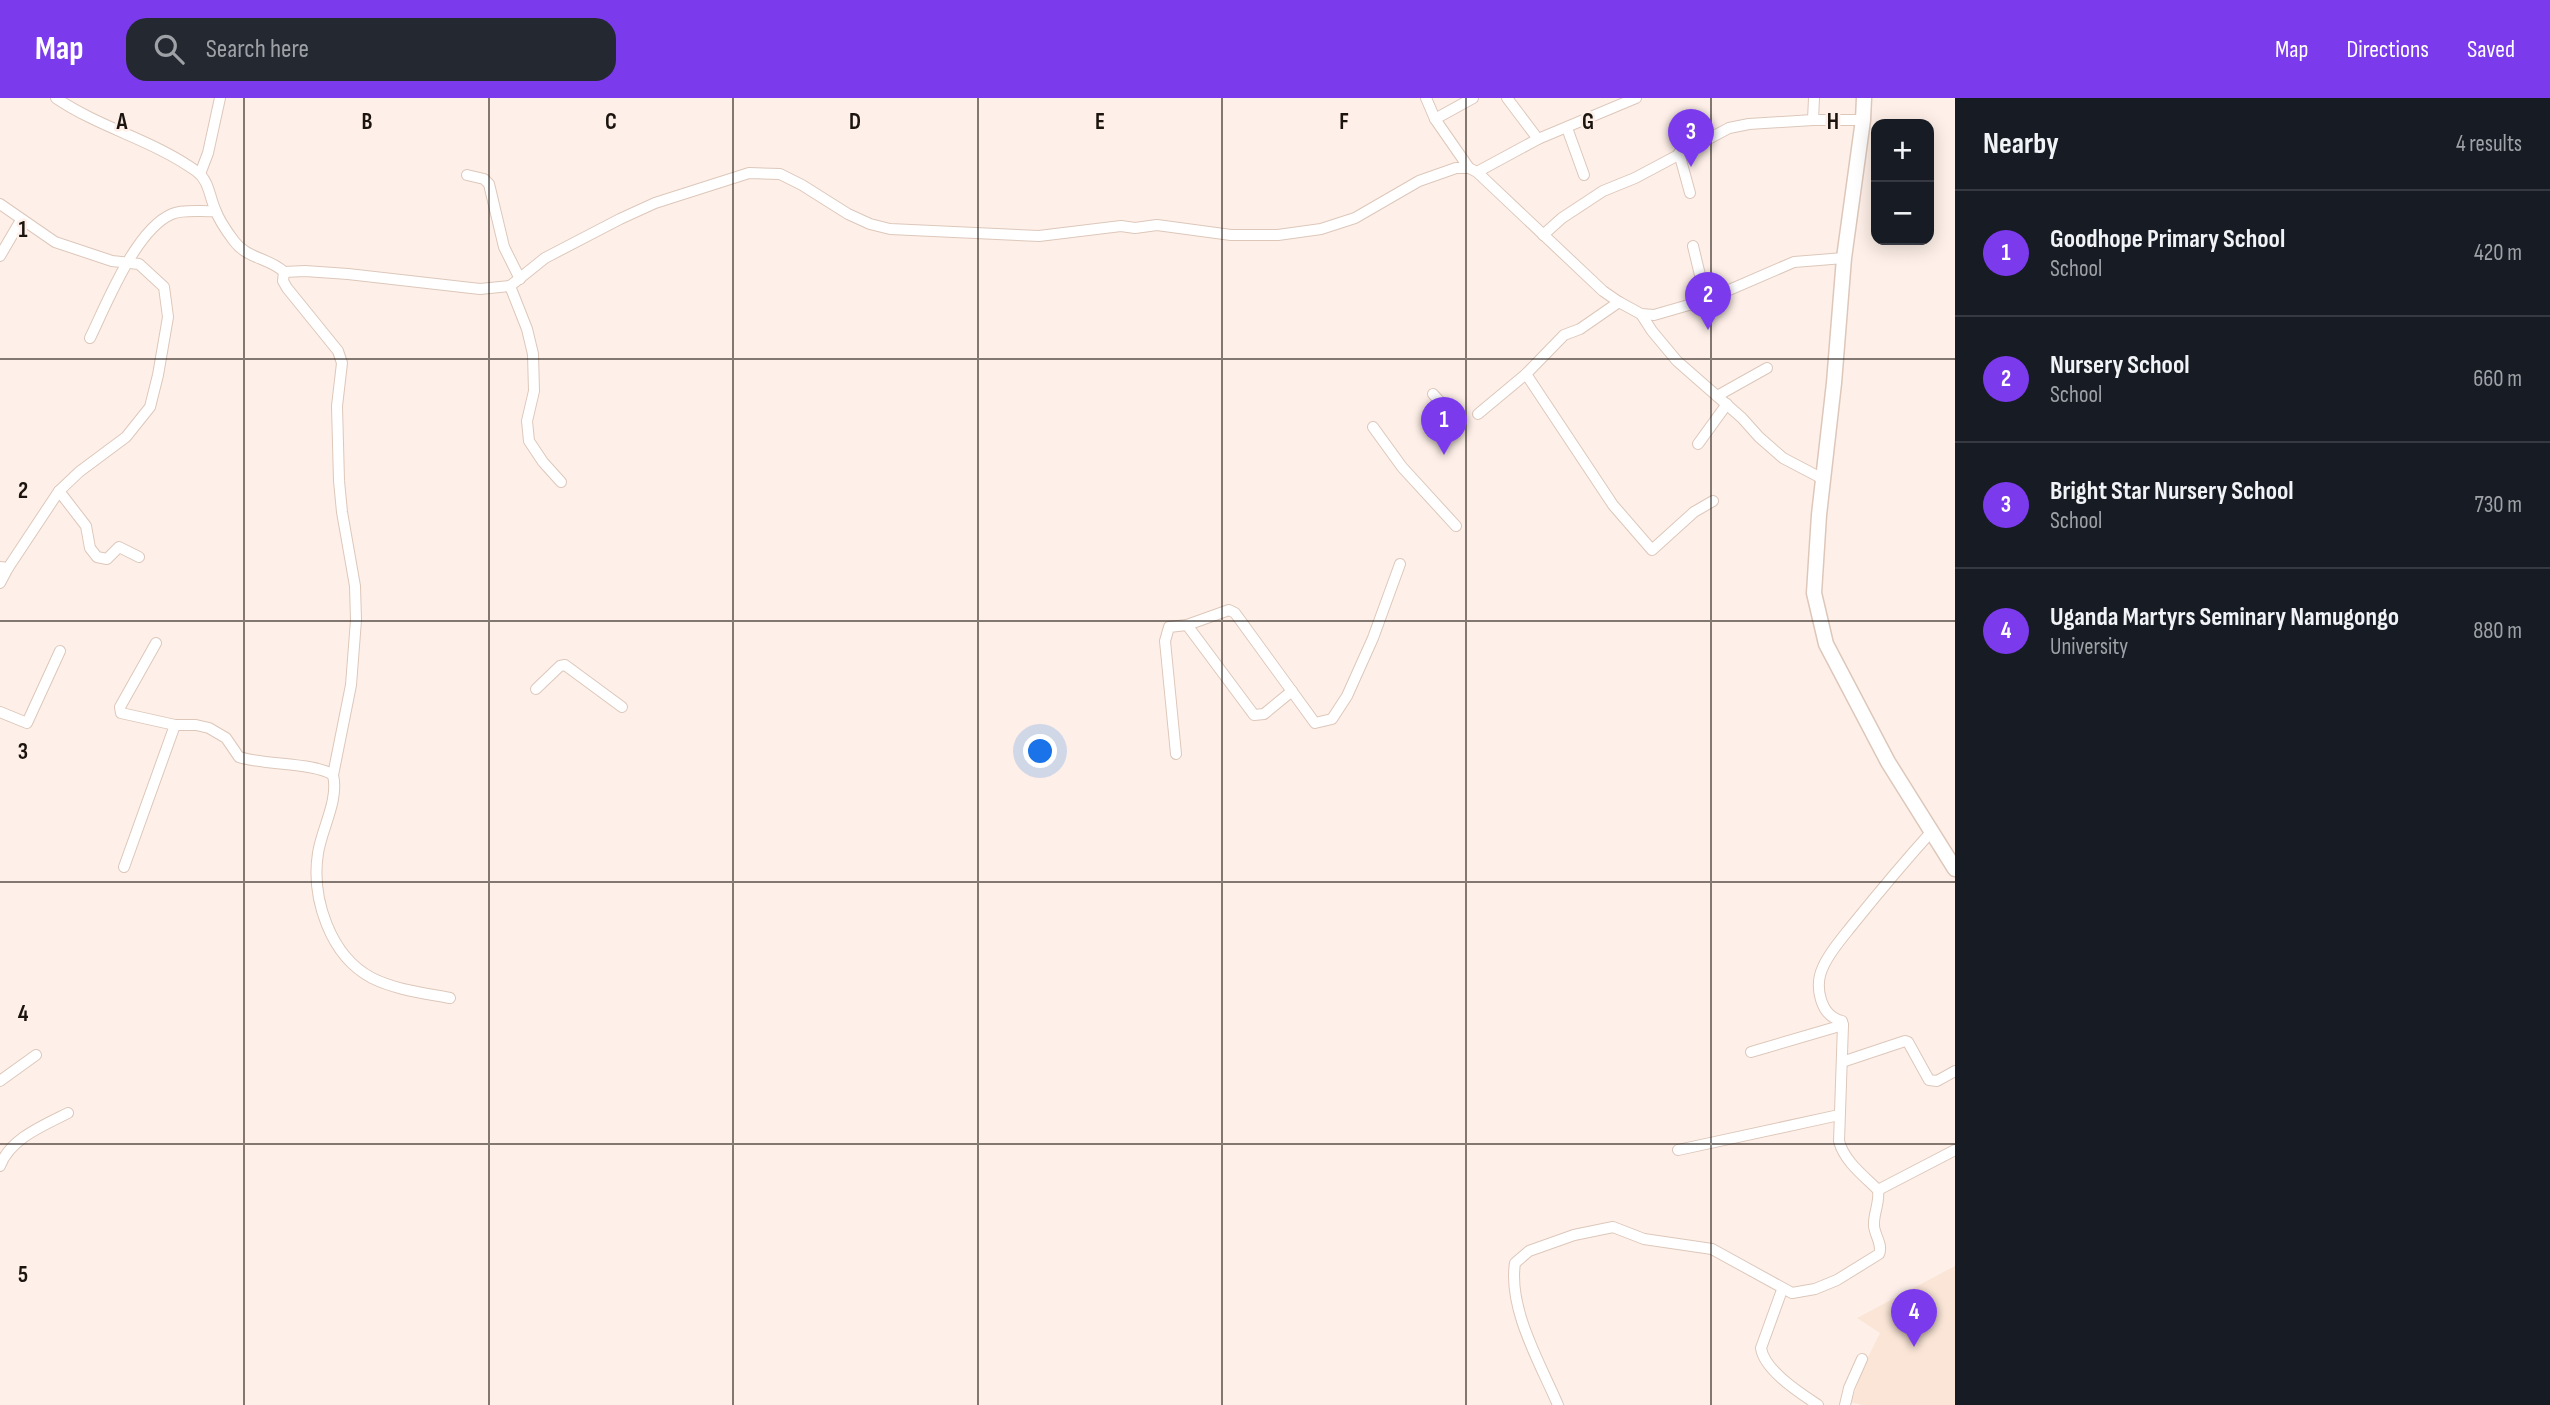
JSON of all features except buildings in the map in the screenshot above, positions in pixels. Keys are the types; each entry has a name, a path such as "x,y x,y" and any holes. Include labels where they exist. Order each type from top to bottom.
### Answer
{"main road":[{"path":"1864,98 1844,258 1815,593 1826,645 1888,762 1955,869"}],"street":[{"path":"56,98 76,112 159,150 200,174 210,193 215,211 243,251 279,267 284,272 287,288 338,351 342,363 337,406 339,481 355,586 356,620 351,685 333,775 336,788 318,852 323,913 328,928 357,969 403,988 450,998"},
{"path":"200,174 208,153 219,98"},
{"path":"1426,98 1435,119 1473,170 1619,303 1641,314 1654,316 1706,300 1794,262 1844,258"},
{"path":"1435,119 1473,98"},
{"path":"1507,98 1538,139"},
{"path":"284,272 348,274 480,289 510,286 545,258 620,219 666,199 750,173 780,174 848,214 890,229 1040,236 1121,226 1135,228 1157,225 1258,236 1301,232 1355,218 1427,178 1456,168 1473,170 1636,98"},
{"path":"1813,120 1814,98"},
{"path":"1543,235 1562,218 1604,191 1729,128 1813,120 1863,120"},
{"path":"1567,128 1584,175"},
{"path":"1679,153 1690,192"},
{"path":"467,175 484,179 489,184 504,247 520,279"},
{"path":"0,204 55,242 112,261 139,264 164,287 168,317 150,407 126,437 79,472 59,491 4,568 0,583"},
{"path":"90,338 122,271 154,224 174,212 215,211"},
{"path":"0,256 21,220"},
{"path":"1693,246 1706,300"},
{"path":"510,286 527,329 533,354 534,391 527,421 529,441 542,462 561,482"},
{"path":"1478,414 1526,374 1564,335 1580,329 1619,303"},
{"path":"1641,314 1651,331 1677,360 1783,458 1823,479"},
{"path":"1717,396 1767,368"},
{"path":"1526,374 1613,505 1653,550 1695,512 1713,501"},
{"path":"1433,394 1459,423"},
{"path":"1698,444 1727,404"},
{"path":"1373,426 1402,467 1456,526"},
{"path":"59,491 86,526 90,548 97,557 107,559 121,547 139,557"},
{"path":"1176,754 1165,634 1169,627 1187,625 1229,610 1235,613 1315,723 1332,719 1347,696 1373,638 1400,564"},
{"path":"1187,625 1254,715 1264,715 1292,691"},
{"path":"156,643 120,710 125,715 175,726 196,725 209,728 226,738 235,753 246,759 326,770 333,775"},
{"path":"0,712 27,723 60,651"},
{"path":"536,689 560,666 568,666 622,708"},
{"path":"124,867 175,726"},
{"path":"1558,1405 1534,1351 1514,1291 1515,1263 1529,1251 1574,1235 1613,1227 1644,1239 1712,1249 1782,1290 1792,1293 1815,1289 1848,1275 1879,1254 1881,1248 1874,1225 1879,1200 1878,1190 1844,1153 1839,1141 1843,1025 1842,1021 1831,1018 1822,1002 1819,989 1823,965 1878,893 1932,831"},
{"path":"1751,1052 1843,1025"},
{"path":"1842,1062 1905,1041 1929,1080 1937,1082 1955,1071"},
{"path":"0,1081 36,1055"},
{"path":"0,1166 5,1153 19,1140 68,1113"},
{"path":"1678,1150 1839,1115"},
{"path":"1878,1190 1955,1150"},
{"path":"1782,1290 1760,1348 1762,1356 1797,1391 1818,1405"},
{"path":"1845,1405 1849,1388 1862,1359"}],"shaded area":[{"path":"1955,1266 1955,1405 1862,1405 1851,1402 1880,1333 1857,1318"}],"place":[{"name":"Bright Star Nursery School","path":"1691,167"},
{"name":"Nursery School","path":"1708,330"},
{"name":"Goodhope Primary School","path":"1444,455"},
{"name":"Uganda Martyrs Seminary Namugongo","path":"1914,1347"}]}
